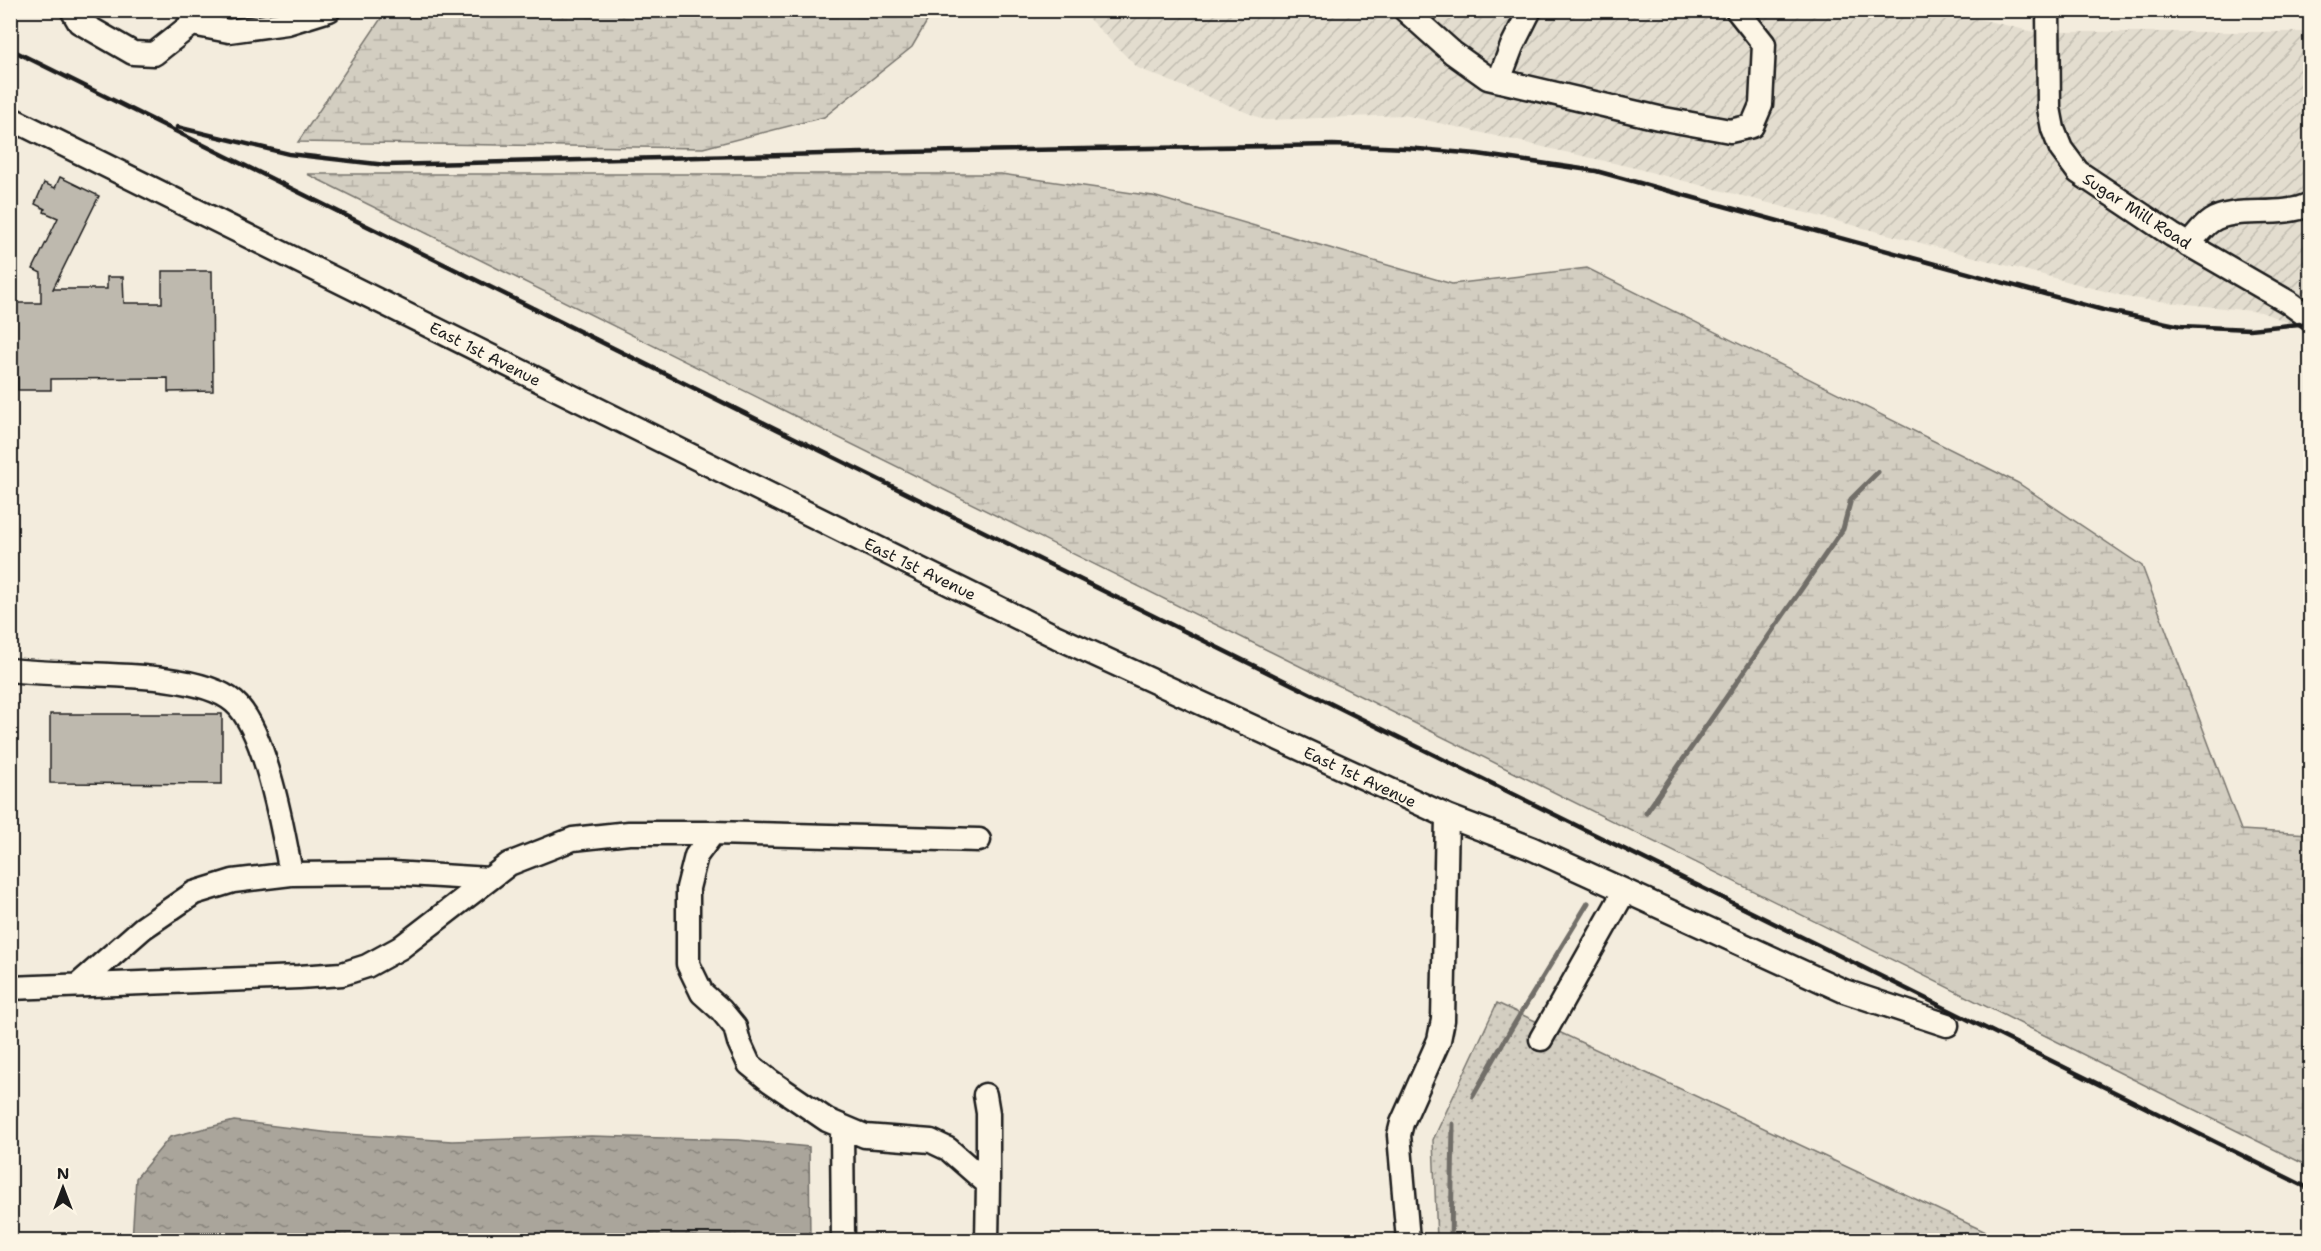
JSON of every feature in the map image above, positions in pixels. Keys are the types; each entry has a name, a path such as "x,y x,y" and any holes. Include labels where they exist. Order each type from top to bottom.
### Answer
{"street":[{"path":"72,10 79,22 133,53 154,54 189,17 229,31 287,23 329,10"},
{"path":"1405,10 1452,53 1488,78 1647,115 1730,131 1752,126 1761,105 1764,44 1737,10"},
{"path":"1499,80 1512,46 1530,10"},
{"name":"Sugar Mill Road","path":"2048,10 2049,108 2053,129 2061,149 2078,172 2188,245 2288,302 2310,318"},
{"name":"East 1st Avenue","path":"10,118 1057,637 1448,816 1531,848 1844,992 1947,1025"},
{"path":"2188,245 2210,222 2226,214 2268,213 2302,208 2310,204"},
{"path":"10,670 146,677 192,685 219,693 235,703 252,726 269,775 283,823 291,874"},
{"path":"1408,1240 1399,1135 1402,1123 1439,1040 1443,1020 1448,816"},
{"path":"10,988 342,974 367,966 400,948 509,864 573,839 629,833 713,832 979,840"},
{"path":"713,832 696,856 688,888 688,964 702,993 735,1027 739,1042 750,1064 779,1088 827,1120 866,1136 931,1141 948,1149 988,1184"},
{"path":"78,985 143,928 194,894 233,881 291,874 392,873 489,879"},
{"path":"1541,1039 1624,892"},
{"path":"985,1095 988,1113 987,1240"},
{"path":"842,1126 843,1240"}],"shaded area":[{"path":"1942,10 2034,32 2310,32 2310,331 2261,312 2131,298 1631,167 1404,115 1265,120 1138,68 1081,11"}],"green space":[{"path":"386,11 933,11 912,47 824,117 703,148 298,142"},
{"path":"307,174 1001,174 1153,196 1452,284 1587,268 2018,483 2142,566 2241,830 2310,834 2310,1167"},
{"path":"1497,1003 2003,1240 1437,1240 1433,1140"}],"water":[{"path":"234,1121 331,1133 452,1141 591,1136 739,1140 809,1147 810,1240 132,1240 136,1178 170,1137"}],"building":[{"path":"60,177 99,196 53,289 107,289 107,277 123,277 124,303 162,303 162,271 212,271 213,391 168,392 168,378 51,379 51,390 18,390 18,378 10,378 10,303 41,303 41,273 33,269 58,218 44,212 45,209 35,204 44,183 55,188"},
{"path":"50,714 222,714 222,784 50,783"}],"waterway":[{"path":"1646,813 1843,529 1851,499 1878,472"},
{"path":"1473,1096 1588,903"},
{"path":"1451,1240 1453,1124"}],"railway":[{"path":"10,49 2310,1189"},
{"path":"177,127 289,154 386,165 901,152 1333,145 1478,154 1596,171 2103,310 2181,326 2250,329 2310,323"}]}
